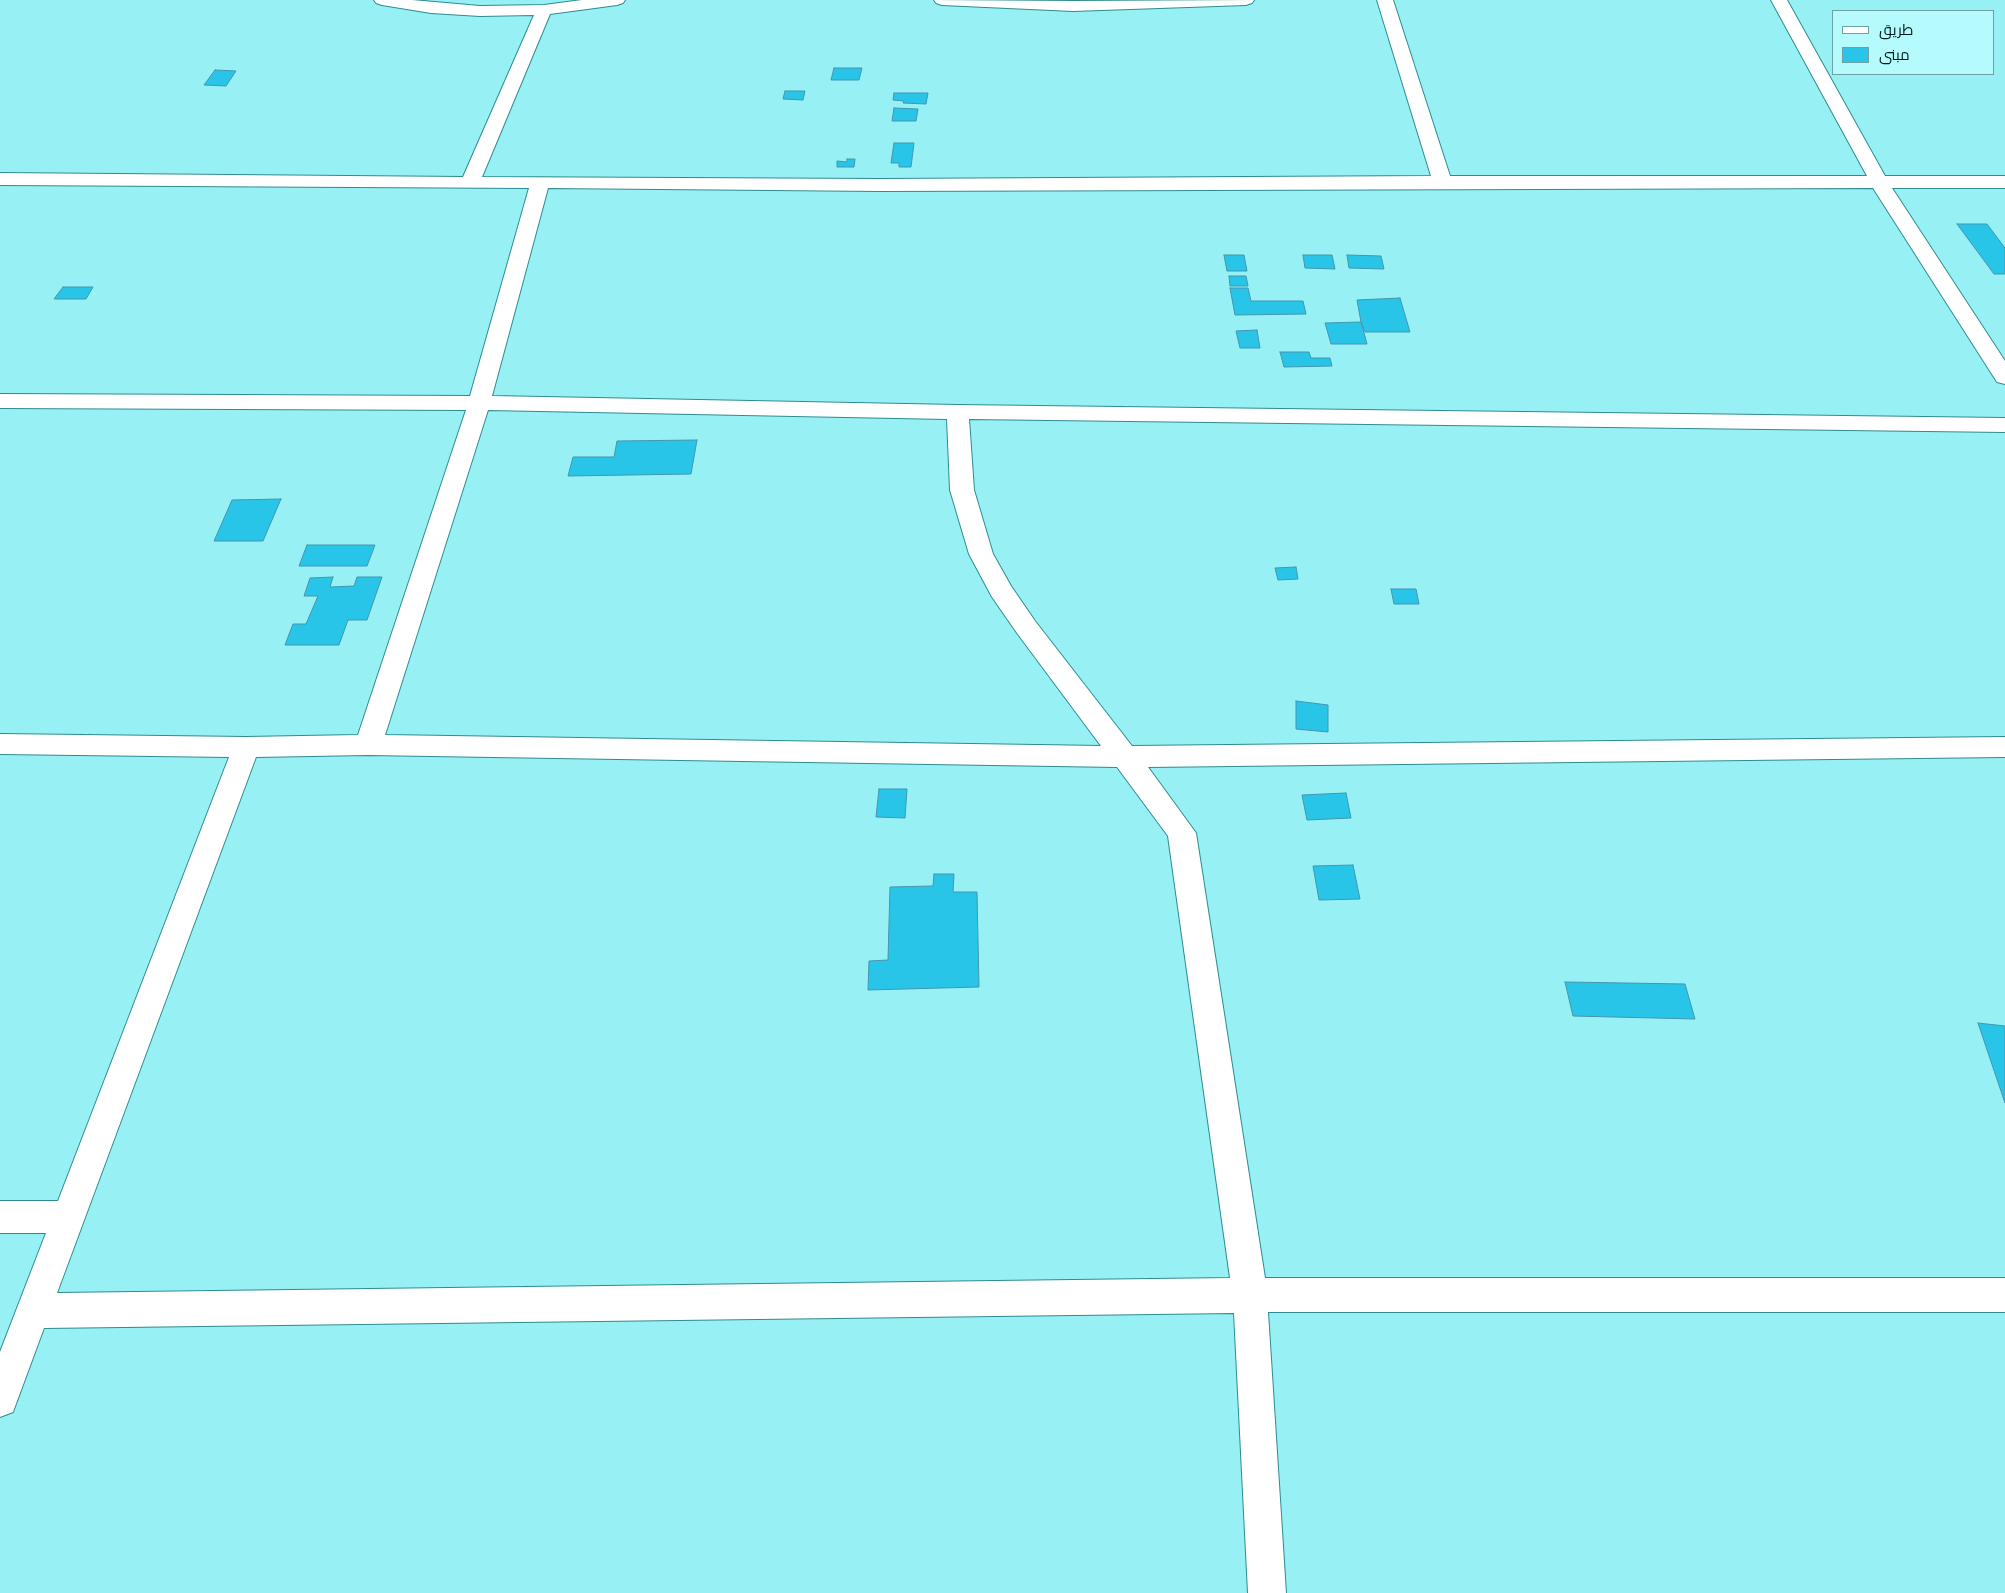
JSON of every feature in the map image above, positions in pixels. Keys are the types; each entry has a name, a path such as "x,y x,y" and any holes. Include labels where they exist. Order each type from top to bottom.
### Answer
{"street":[{"path":"382,0 455,10 544,10 617,0"},
{"path":"942,0 1073,6 1179,4 1246,0"},
{"path":"1385,0 1442,182"},
{"path":"1779,0 1879,182 2005,376"},
{"path":"470,182 544,10"},
{"path":"0,179 880,185 1442,182 2005,182"},
{"path":"368,745 479,403 540,183"},
{"path":"0,401 479,403 958,412 2005,425"},
{"path":"958,412 962,490 981,554 1001,591 1026,627 1182,833 1250,1295 1267,1593"},
{"path":"0,744 246,747 368,745 1125,757 2005,747"},
{"path":"0,1399 246,747"},
{"path":"0,1217 69,1217"},
{"path":"33,1311 1250,1295 2005,1295"}],"building":[{"path":"834,68 862,68 859,80 831,80"},
{"path":"215,70 236,71 226,86 204,85"},
{"path":"785,91 805,91 803,100 783,99"},
{"path":"894,93 928,93 926,104 903,103 904,101 893,100"},
{"path":"894,108 918,109 916,121 892,121"},
{"path":"894,143 914,143 911,167 899,167 899,163 891,163"},
{"path":"847,159 855,159 854,167 837,167 837,161 847,162"},
{"path":"1957,224 1987,224 2005,248 2005,274 1994,274"},
{"path":"1224,255 1244,255 1247,271 1227,271"},
{"path":"1303,255 1332,255 1335,269 1305,268"},
{"path":"1347,255 1381,256 1384,269 1349,268"},
{"path":"1229,276 1246,276 1248,286 1230,286"},
{"path":"63,287 93,287 86,299 54,299"},
{"path":"1230,288 1248,288 1251,301 1303,301 1306,314 1235,315"},
{"path":"1400,298 1410,332 1365,332 1357,300"},
{"path":"1361,322 1367,344 1331,344 1325,323"},
{"path":"1257,330 1260,348 1240,348 1236,331"},
{"path":"1280,352 1309,352 1311,358 1330,358 1332,366 1284,367"},
{"path":"697,440 691,474 568,476 573,457 614,457 617,441"},
{"path":"281,499 263,541 214,541 232,500"},
{"path":"307,545 375,545 367,566 299,566"},
{"path":"1296,567 1298,579 1278,580 1275,568"},
{"path":"333,577 330,587 354,586 357,577 382,577 367,620 348,620 339,645 285,645 293,624 306,624 318,596 304,596 310,578"},
{"path":"1391,589 1416,589 1419,604 1394,604"},
{"path":"1296,701 1328,705 1328,732 1296,729"},
{"path":"879,789 907,789 905,818 876,817"},
{"path":"1346,793 1351,818 1307,820 1302,795"},
{"path":"1353,865 1360,899 1319,900 1313,866"},
{"path":"934,874 954,874 953,892 977,892 979,987 868,990 869,961 888,960 890,887 933,886"},
{"path":"1565,982 1685,984 1695,1019 1573,1016"},
{"path":"1978,1023 2005,1026 2005,1103"}]}
